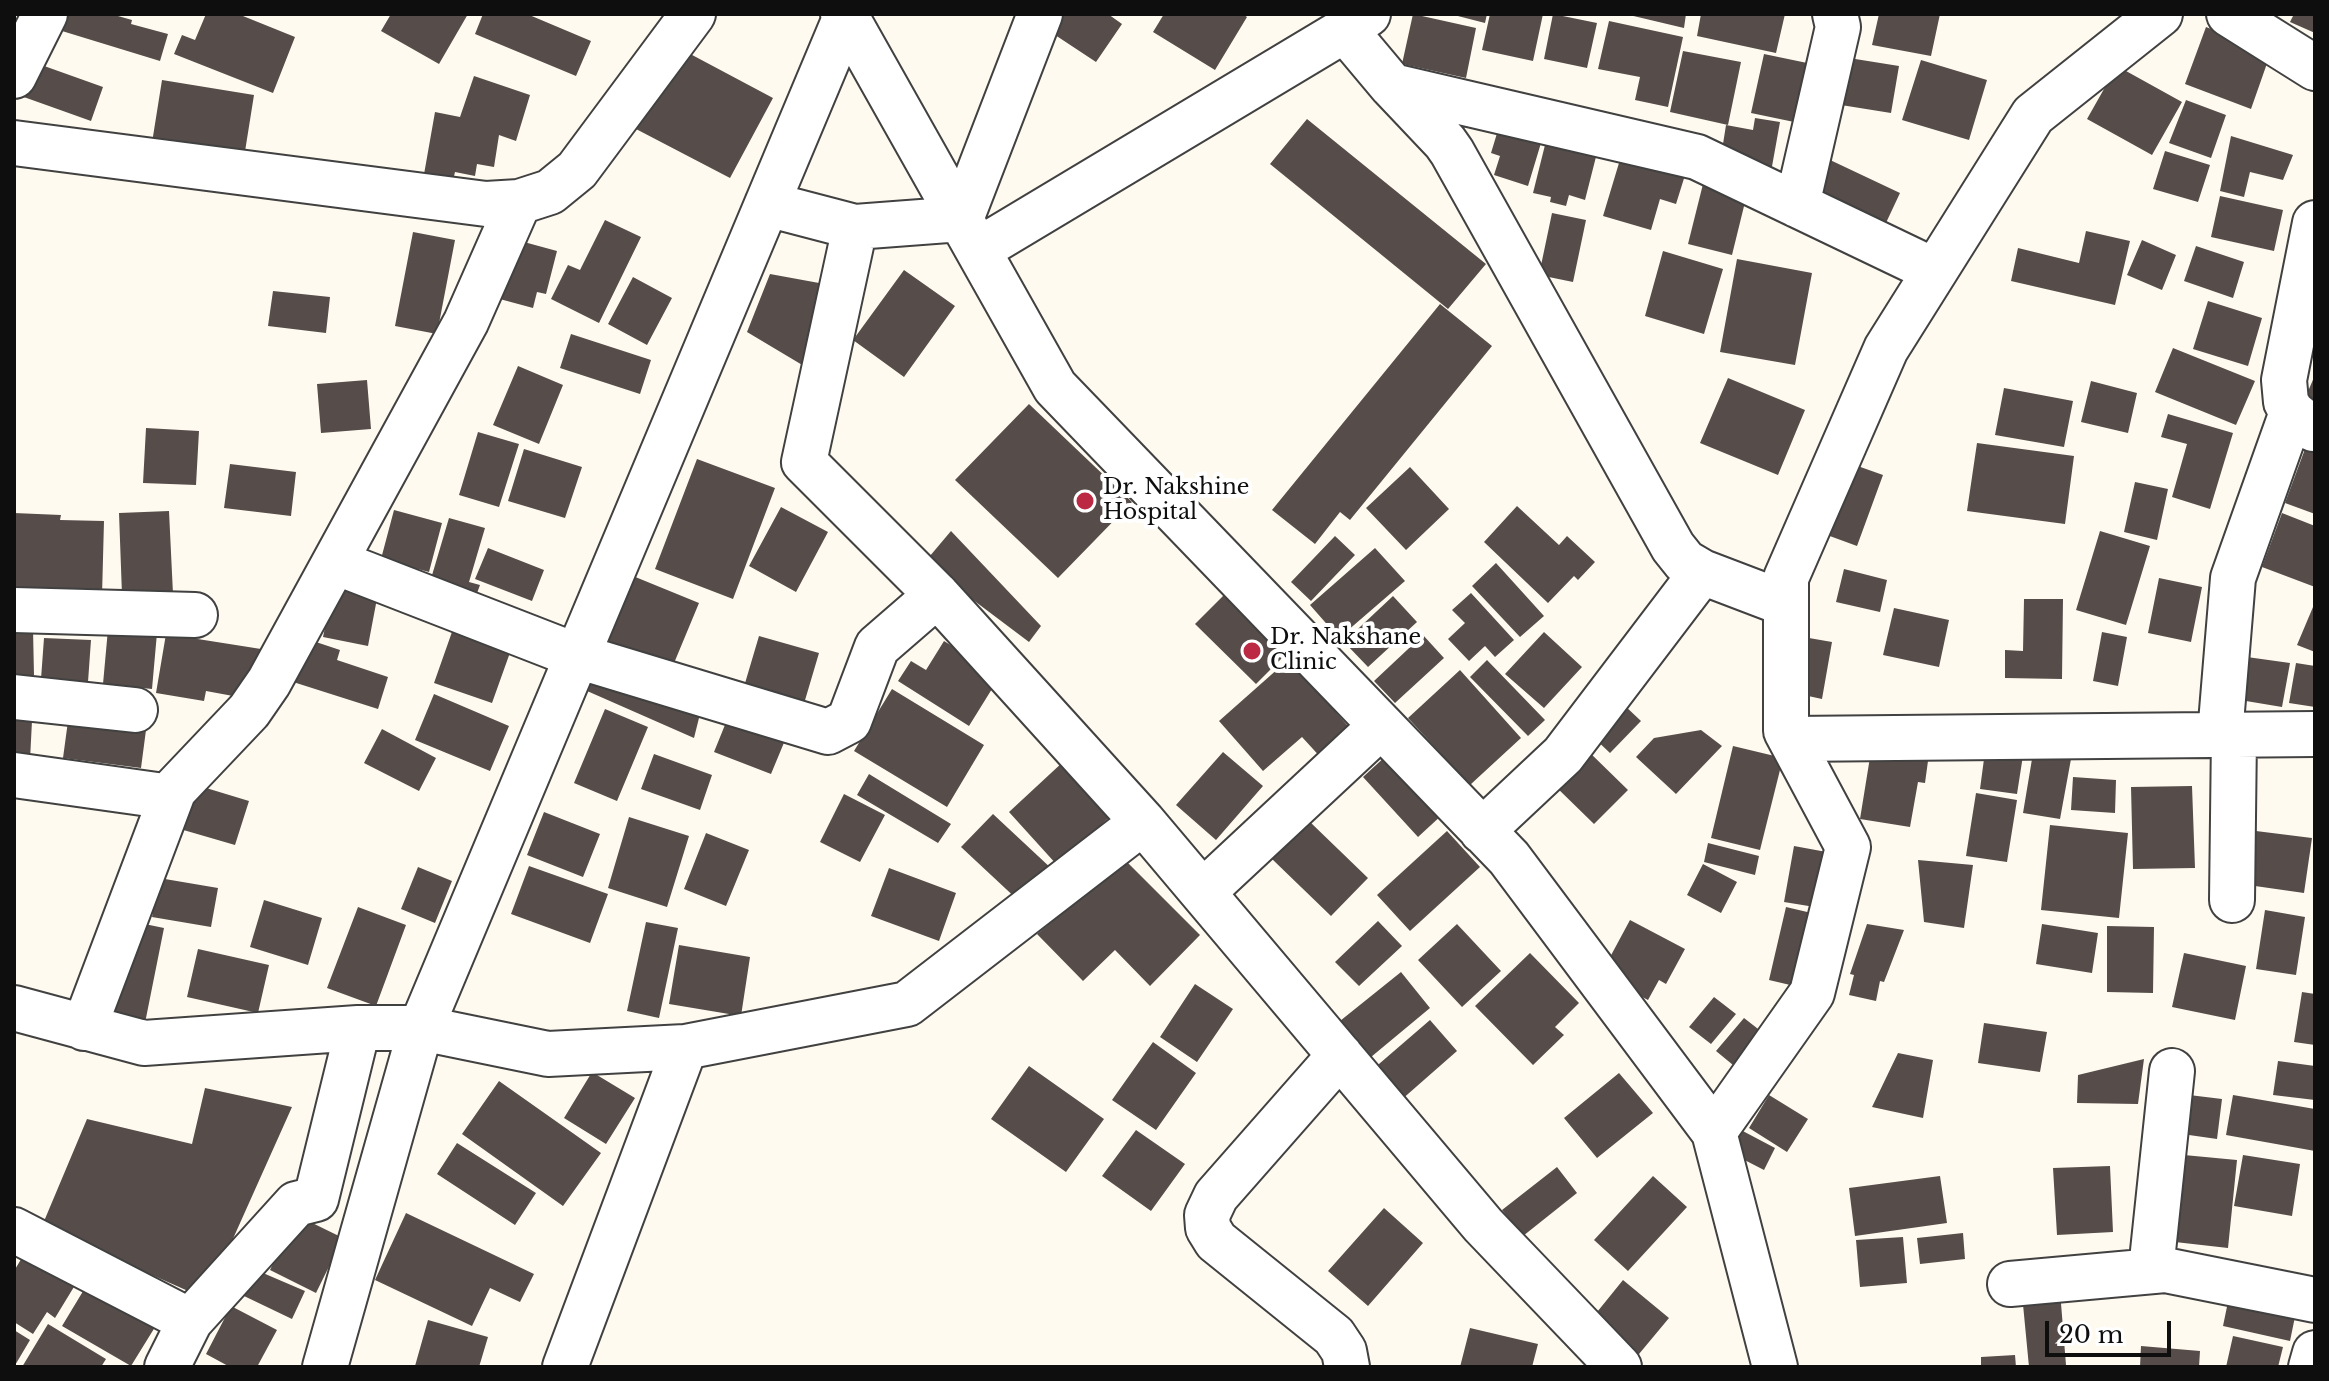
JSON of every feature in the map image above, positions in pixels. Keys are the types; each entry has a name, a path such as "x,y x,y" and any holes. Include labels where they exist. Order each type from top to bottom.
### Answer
{"street":[{"path":"14,76 45,14"},
{"path":"14,143 486,204 519,202 550,192 577,170 693,14"},
{"path":"969,235 1040,14"},
{"path":"1797,205 1838,27 1835,14"},
{"path":"1714,1132 1812,993 1848,847 1786,731 1786,578 1886,349 2033,115 2160,14"},
{"path":"2229,14 2315,68"},
{"path":"845,15 1055,387 1509,858 1714,1132 1775,1367"},
{"path":"325,1367 421,1028 845,15"},
{"path":"767,204 855,227 969,235 1356,22 1392,86 1452,152 1673,547 1685,562 1702,572 1786,604"},
{"path":"1392,86 1697,157 1935,271"},
{"path":"84,1028 171,797 179,783 260,698 466,322 519,202"},
{"path":"2232,900 2227,735 2233,578 2303,421 2286,402 2284,380 2315,223"},
{"path":"855,227 804,462 937,595 1143,822 1483,1225 1619,1367"},
{"path":"335,562 577,656 828,732 849,721 877,647 937,595"},
{"path":"1482,831 1563,755 1702,572"},
{"path":"14,610 195,615"},
{"path":"14,697 135,710"},
{"path":"1203,892 1381,726"},
{"path":"1791,739 2315,734"},
{"path":"14,775 171,797"},
{"path":"14,1008 144,1043 358,1028 421,1028 548,1054 685,1047 907,1004 1143,822"},
{"path":"167,1367 190,1321 296,1204 316,1199 358,1028"},
{"path":"565,1367 685,1047"},
{"path":"1340,1055 1216,1196 1207,1215 1208,1228 1216,1241 1334,1336 1344,1351 1347,1367"},
{"path":"2151,1270 2172,1071"},
{"path":"14,1230 190,1321"},
{"path":"2010,1284 2151,1270 2315,1300"},
{"path":"2311,1367 2315,1353"}],"building":[{"path":"67,14 111,14 132,20 131,24 168,34 160,61 62,31"},
{"path":"206,14 238,14 295,37 273,93 174,54 182,35 195,40"},
{"path":"391,14 468,14 439,64 381,31"},
{"path":"483,14 527,14 591,41 576,76 475,34"},
{"path":"1052,14 1108,14 1122,24 1096,62 1043,27"},
{"path":"1164,14 1243,14 1247,17 1215,70 1153,32"},
{"path":"1413,14 1476,28 1466,78 1402,64"},
{"path":"1450,14 1487,14 1485,23"},
{"path":"1490,14 1543,14 1533,61 1482,50"},
{"path":"1553,14 1597,23 1587,68 1544,59"},
{"path":"1625,14 1686,14 1684,28"},
{"path":"1701,14 1785,14 1776,53 1697,36"},
{"path":"1879,14 1940,14 1931,56 1872,45"},
{"path":"2294,14 2315,14 2315,33 2290,22"},
{"path":"1609,21 1683,37 1668,107 1635,100 1640,77 1598,69"},
{"path":"2206,27 2271,52 2251,109 2185,84"},
{"path":"679,48 773,98 730,178 636,129"},
{"path":"1683,51 1741,62 1728,125 1670,112"},
{"path":"1764,54 1812,64 1799,123 1751,113"},
{"path":"1849,58 1899,66 1891,113 1841,105"},
{"path":"1921,60 1987,80 1969,140 1902,120"},
{"path":"33,62 103,87 91,121 21,96"},
{"path":"2117,66 2182,102 2152,155 2087,119"},
{"path":"474,76 530,95 516,141 499,135 494,167 477,164 475,176 455,172 452,185 423,180 435,112 460,117"},
{"path":"162,80 254,95 243,164 151,149"},
{"path":"2186,100 2226,115 2211,158 2169,143"},
{"path":"1755,118 1780,122 1771,172 1720,163 1726,125 1753,130"},
{"path":"1307,119 1486,264 1448,309 1270,164"},
{"path":"1498,130 1541,143 1528,186 1494,175 1500,156 1491,153"},
{"path":"2231,136 2293,155 2283,180 2250,172 2244,197 2220,191"},
{"path":"1547,137 1599,145 1585,200 1569,195 1566,206 1550,202 1551,197 1533,193"},
{"path":"2165,151 2210,165 2198,202 2153,189"},
{"path":"1622,153 1686,172 1676,204 1660,199 1651,230 1603,216"},
{"path":"1828,159 1900,193 1885,225 1812,190"},
{"path":"1703,184 1747,194 1732,255 1688,244"},
{"path":"2220,196 2283,210 2274,251 2211,237"},
{"path":"1552,213 1586,220 1573,282 1539,275"},
{"path":"605,220 641,237 599,323 551,299 568,265 580,270"},
{"path":"2086,231 2130,241 2115,305 2011,281 2018,248 2079,263"},
{"path":"413,232 455,240 437,334 395,326"},
{"path":"513,239 557,251 546,294 537,292 533,308 496,298"},
{"path":"2142,240 2176,255 2162,290 2127,275"},
{"path":"2196,246 2244,262 2233,298 2184,281"},
{"path":"1663,251 1723,269 1704,334 1645,316"},
{"path":"1737,259 1812,273 1795,365 1720,352"},
{"path":"904,270 955,306 904,377 853,340"},
{"path":"770,274 830,285 814,372 747,332"},
{"path":"633,277 672,298 647,345 608,324"},
{"path":"273,291 330,297 326,333 268,326"},
{"path":"2208,301 2262,318 2248,366 2193,349"},
{"path":"1440,304 1492,346 1350,520 1340,512 1315,544 1272,510"},
{"path":"571,334 651,360 640,394 560,368"},
{"path":"2173,348 2255,381 2236,425 2155,392"},
{"path":"518,366 563,385 539,444 493,425"},
{"path":"2315,375 2315,408 2303,403"},
{"path":"1728,378 1805,410 1778,475 1700,443"},
{"path":"367,380 371,429 321,433 317,384"},
{"path":"2091,381 2137,393 2128,433 2081,422"},
{"path":"2004,388 2073,401 2064,447 1995,435"},
{"path":"1029,404 1132,502 1058,578 955,480"},
{"path":"2168,414 2233,433 2210,509 2172,497 2187,444 2161,437"},
{"path":"146,428 199,431 196,485 143,483"},
{"path":"478,432 519,444 499,507 459,495"},
{"path":"1977,443 2074,456 2065,524 1967,511"},
{"path":"524,449 582,467 565,518 508,501"},
{"path":"2305,449 2315,453 2315,514 2285,503"},
{"path":"697,459 775,488 733,599 655,569"},
{"path":"230,464 296,472 291,516 224,508"},
{"path":"1852,464 1883,475 1857,546 1827,535"},
{"path":"1410,467 1449,509 1406,550 1366,508"},
{"path":"2135,482 2168,489 2157,540 2124,532"},
{"path":"1517,506 1559,545 1567,536 1595,562 1578,580 1574,576 1548,603 1484,542"},
{"path":"781,507 828,532 796,592 749,566"},
{"path":"394,510 442,523 429,572 381,559"},
{"path":"169,511 173,594 122,595 119,513"},
{"path":"14,513 61,515 60,520 104,521 102,596 14,588"},
{"path":"2282,513 2315,526 2315,587 2262,567"},
{"path":"449,518 485,528 469,582 480,585 476,596 430,582"},
{"path":"951,531 1041,626 1029,642 924,563"},
{"path":"2100,531 2150,546 2126,625 2076,610"},
{"path":"1335,536 1355,555 1311,601 1291,582"},
{"path":"488,548 544,570 532,601 475,579"},
{"path":"1375,548 1405,581 1339,638 1310,605"},
{"path":"1496,563 1544,616 1520,637 1472,586"},
{"path":"1844,569 1887,580 1880,612 1836,602"},
{"path":"628,574 699,603 672,668 602,638"},
{"path":"2159,578 2202,587 2191,642 2148,633"},
{"path":"335,579 379,588 368,646 323,637"},
{"path":"1228,591 1289,651 1256,684 1195,624"},
{"path":"1471,593 1514,640 1495,657 1485,646 1469,661 1448,639 1465,623 1452,610"},
{"path":"1393,596 1417,622 1368,667 1344,642"},
{"path":"2024,599 2063,599 2062,679 2005,678 2005,650 2023,651"},
{"path":"1894,608 1949,620 1939,667 1883,655"},
{"path":"2315,608 2315,652 2297,645"},
{"path":"459,612 517,633 492,703 434,683"},
{"path":"33,629 34,675 14,675 14,630"},
{"path":"108,629 157,633 152,689 103,684"},
{"path":"1544,632 1582,667 1544,708 1505,674"},
{"path":"2102,632 2127,637 2118,686 2093,681"},
{"path":"166,634 261,649 244,698 206,691 204,701 156,693"},
{"path":"1423,635 1444,658 1395,703 1374,681"},
{"path":"759,636 819,653 803,707 743,690"},
{"path":"44,638 91,640 88,682 41,679"},
{"path":"304,638 340,650 337,660 388,677 378,709 290,681"},
{"path":"1809,638 1832,642 1822,699 1799,694"},
{"path":"944,641 1000,676 969,726 898,681 911,661 926,670"},
{"path":"2247,657 2290,663 2282,707 2240,700"},
{"path":"1289,659 1355,734 1324,761 1302,737 1263,771 1219,721"},
{"path":"1487,660 1545,720 1528,736 1470,677"},
{"path":"2296,663 2315,666 2315,707 2289,703"},
{"path":"596,670 701,710 694,738 578,687"},
{"path":"1460,670 1521,738 1470,785 1408,718"},
{"path":"892,689 984,745 947,807 854,751"},
{"path":"434,694 509,726 490,771 415,740"},
{"path":"1623,704 1641,721 1610,753 1592,736"},
{"path":"605,709 648,727 617,801 574,783"},
{"path":"731,710 788,733 771,774 714,752"},
{"path":"14,720 32,721 30,760 14,759"},
{"path":"68,721 146,730 141,768 63,758"},
{"path":"382,729 436,758 419,791 364,763"},
{"path":"1701,730 1722,746 1676,794 1636,757 1654,738"},
{"path":"1986,744 2024,749 2017,794 1980,789"},
{"path":"1733,746 1783,758 1760,850 1711,838"},
{"path":"1586,749 1628,790 1594,824 1552,783"},
{"path":"1871,751 1928,761 1925,783 1918,782 1910,827 1860,819"},
{"path":"1223,752 1263,786 1216,840 1176,805"},
{"path":"2033,753 2071,759 2060,819 2023,813"},
{"path":"654,754 712,775 700,810 641,789"},
{"path":"1388,754 1443,814 1418,837 1363,777"},
{"path":"1064,761 1113,814 1057,865 1009,812"},
{"path":"869,774 951,824 938,843 857,795"},
{"path":"2073,777 2116,780 2115,813 2071,810"},
{"path":"193,784 249,801 235,845 180,829"},
{"path":"2192,786 2195,868 2133,869 2131,787"},
{"path":"1976,793 2017,800 2007,862 1966,856"},
{"path":"844,794 885,815 860,862 820,842"},
{"path":"544,812 600,834 583,877 527,855"},
{"path":"993,814 1053,870 1021,903 961,847"},
{"path":"629,817 689,836 667,907 608,888"},
{"path":"1309,821 1368,878 1331,916 1272,859"},
{"path":"2050,825 2128,833 2119,918 2041,910"},
{"path":"1447,831 1480,867 1410,931 1377,895"},
{"path":"2256,831 2312,838 2304,893 2248,885"},
{"path":"706,833 749,850 726,906 684,889"},
{"path":"1708,843 1759,856 1755,875 1704,862"},
{"path":"1794,846 1832,853 1821,908 1784,902"},
{"path":"1918,860 1973,865 1964,928 1924,922"},
{"path":"1126,861 1200,935 1150,986 1115,950 1083,981 1037,934"},
{"path":"1703,864 1737,882 1721,913 1687,895"},
{"path":"529,866 608,894 590,943 511,914"},
{"path":"418,867 452,881 435,923 401,909"},
{"path":"889,868 956,893 939,941 871,916"},
{"path":"159,878 218,888 211,927 152,917"},
{"path":"264,900 322,918 308,965 250,947"},
{"path":"358,907 406,925 376,1006 327,988"},
{"path":"1786,907 1820,915 1803,988 1769,980"},
{"path":"2265,910 2305,917 2296,975 2256,969"},
{"path":"1630,920 1685,949 1666,984 1659,980 1648,1000 1625,988 1609,959"},
{"path":"130,921 164,928 145,1023 111,1017"},
{"path":"1378,921 1402,946 1359,986 1335,962"},
{"path":"646,922 678,928 659,1018 627,1011"},
{"path":"1457,924 1501,971 1462,1007 1418,960"},
{"path":"1867,924 1904,930 1884,982 1880,981 1876,1001 1849,995 1854,975 1850,974"},
{"path":"2042,924 2098,933 2092,973 2036,964"},
{"path":"2107,926 2154,927 2153,993 2107,992"},
{"path":"679,945 750,957 741,1016 669,1004"},
{"path":"198,949 269,965 258,1013 187,997"},
{"path":"1530,953 1579,1003 1555,1027 1564,1035 1533,1065 1475,1006"},
{"path":"2184,953 2246,966 2235,1020 2172,1007"},
{"path":"1401,972 1430,1008 1365,1062 1335,1025"},
{"path":"1195,984 1233,1009 1197,1062 1160,1037"},
{"path":"2302,992 2315,994 2315,1045 2294,1042"},
{"path":"1714,997 1736,1014 1711,1044 1689,1027"},
{"path":"1744,1018 1762,1032 1733,1065 1716,1051"},
{"path":"1430,1020 1457,1051 1400,1101 1372,1070"},
{"path":"1984,1023 2047,1032 2040,1072 1978,1063"},
{"path":"1153,1042 1196,1073 1156,1130 1112,1100"},
{"path":"1898,1053 1933,1060 1923,1118 1872,1107"},
{"path":"2144,1059 2138,1104 2077,1103 2078,1075"},
{"path":"2278,1061 2315,1066 2315,1100 2273,1095"},
{"path":"1029,1066 1104,1119 1066,1172 991,1119"},
{"path":"592,1072 635,1098 606,1144 564,1118"},
{"path":"1619,1073 1653,1113 1597,1158 1564,1118"},
{"path":"499,1081 601,1153 563,1206 462,1134"},
{"path":"205,1088 292,1107 206,1299 42,1226 87,1119 192,1144"},
{"path":"2181,1094 2222,1099 2217,1139 2175,1133"},
{"path":"1769,1095 1808,1119 1787,1152 1749,1128"},
{"path":"2233,1095 2315,1109 2315,1151 2226,1135"},
{"path":"1739,1129 1775,1148 1764,1170 1727,1151"},
{"path":"1136,1130 1185,1164 1151,1211 1102,1176"},
{"path":"457,1143 536,1193 515,1225 437,1174"},
{"path":"2184,1155 2237,1160 2228,1248 2175,1242"},
{"path":"2243,1155 2300,1164 2292,1216 2234,1206"},
{"path":"2110,1166 2113,1232 2057,1235 2053,1168"},
{"path":"1557,1167 1577,1193 1523,1236 1502,1210"},
{"path":"1653,1176 1687,1207 1628,1271 1594,1240"},
{"path":"1940,1176 1947,1223 1855,1236 1849,1188"},
{"path":"1384,1208 1423,1243 1368,1306 1328,1271"},
{"path":"406,1213 534,1274 520,1302 490,1288 472,1326 375,1280"},
{"path":"296,1215 343,1238 316,1293 270,1270"},
{"path":"1963,1233 1965,1259 1920,1264 1917,1238"},
{"path":"1903,1237 1907,1283 1860,1287 1856,1240"},
{"path":"29,1246 80,1277 55,1318 47,1312 33,1334 14,1322 14,1271"},
{"path":"256,1270 305,1291 292,1319 244,1296"},
{"path":"91,1278 160,1319 131,1366 62,1326"},
{"path":"1623,1280 1669,1318 1634,1360 1589,1322"},
{"path":"2060,1291 2066,1365 2029,1367 2022,1294"},
{"path":"2230,1292 2297,1307 2290,1341 2223,1326"},
{"path":"231,1306 277,1330 257,1367 230,1367 206,1354"},
{"path":"428,1320 488,1337 479,1367 415,1366"},
{"path":"48,1324 106,1359 101,1367 22,1367"},
{"path":"1470,1328 1538,1344 1532,1367 1460,1367"},
{"path":"14,1330 30,1340 14,1367"},
{"path":"2233,1336 2283,1347 2278,1367 2226,1367"},
{"path":"2141,1346 2200,1351 2199,1367 2140,1367"},
{"path":"2015,1355 2016,1367 1981,1367 1981,1357"}],"place":[{"name":"Dr. Nakshine Hospital","path":"1085,501"},
{"name":"Dr. Nakshane Clinic","path":"1252,651"}]}
